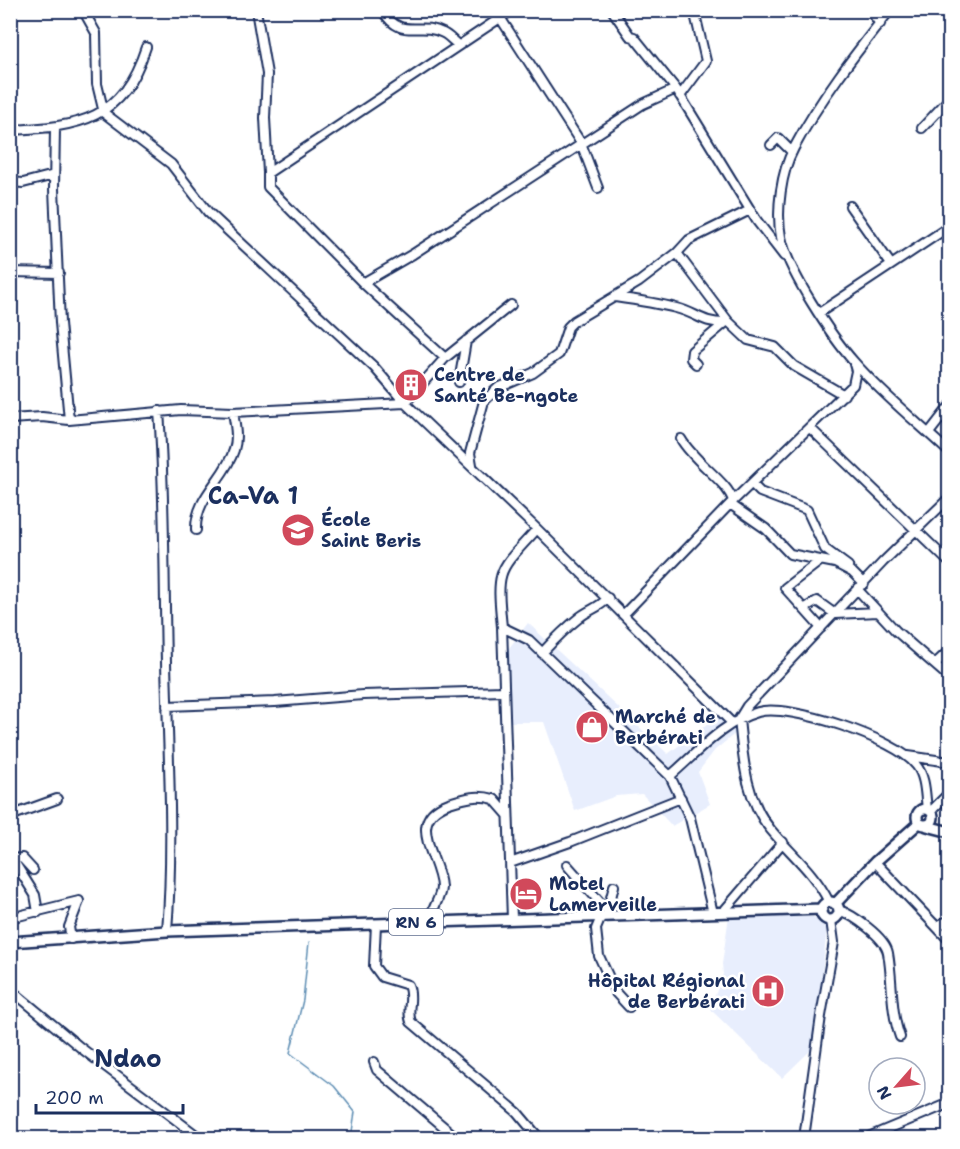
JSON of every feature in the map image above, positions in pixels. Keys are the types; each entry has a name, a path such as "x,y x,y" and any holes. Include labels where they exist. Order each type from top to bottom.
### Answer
{"main road":[{"path":"923,824 919,812 931,812 950,831"},
{"path":"831,906 838,916 831,920 824,917 831,906 875,862 923,824 932,823 931,812"},
{"path":"923,824 950,831"},
{"name":"RN 6","path":"10,942 167,931 605,914 718,913 831,906"}],"street":[{"path":"83,10 96,33 97,84 104,112 171,164 208,212 374,367 405,403 735,721 747,780 761,817 814,877 831,906 860,922 885,945 892,1011 900,1037"},
{"path":"256,10 267,74 265,118 268,187 363,283 445,358"},
{"path":"382,10 395,27 414,31 434,30 444,33 458,45"},
{"path":"268,173 512,10"},
{"path":"612,10 630,36 634,37 678,92 750,210 790,263 819,313 853,361 872,382 950,453"},
{"path":"363,283 413,255 643,104 678,92 706,61 694,10"},
{"path":"870,10 880,24"},
{"path":"790,263 781,238 780,219 781,193 792,152 840,74 890,10"},
{"path":"941,10 950,23"},
{"path":"501,19 581,143 598,188"},
{"path":"10,130 55,128 104,112 127,87 141,64 146,47"},
{"path":"922,128 950,98"},
{"path":"55,128 54,174 60,323 69,420"},
{"path":"771,146 778,138 792,152"},
{"path":"10,182 23,183 54,174"},
{"path":"850,206 890,263"},
{"path":"472,466 470,453 474,433 488,396 547,363 563,347 568,327 574,321 615,297 677,252 689,240 750,210"},
{"path":"819,313 890,263 950,226"},
{"path":"677,252 727,322 748,340 775,347 794,366 844,395"},
{"path":"10,272 59,273"},
{"path":"615,297 652,301 682,310 704,322 727,322"},
{"path":"10,419 42,417 69,420 159,411 232,412 405,403 445,358 511,305"},
{"path":"696,364 691,359 692,351 727,322"},
{"path":"459,382 466,341"},
{"path":"624,614 745,490 844,395 853,385 856,371 853,361"},
{"path":"853,385 872,382"},
{"path":"929,434 950,406"},
{"path":"159,411 164,477 170,886 167,931"},
{"path":"196,530 198,512 235,449 236,435 232,412"},
{"path":"810,428 950,563"},
{"path":"681,439 702,466 730,490 745,490"},
{"path":"752,484 760,492 807,510 825,549 852,572 878,612 950,678"},
{"path":"730,490 732,503 766,529 790,554 835,563 852,572"},
{"path":"670,776 735,721 821,628 950,497"},
{"path":"513,919 499,576 504,565 537,529"},
{"path":"820,561 785,588 821,628"},
{"path":"542,653 556,637 581,616 598,609 608,598"},
{"path":"804,609 817,601 835,614 878,612"},
{"path":"502,627 529,640 670,776 696,839 718,913"},
{"path":"935,664 950,650"},
{"path":"167,706 275,702 363,694 504,691"},
{"path":"735,721 760,711 800,712 877,738 908,756 921,772 931,812"},
{"path":"908,756 950,762"},
{"path":"931,812 950,792"},
{"path":"430,921 431,911 441,891 439,876 427,847 426,832 430,817 441,806 476,796 494,799 509,818"},
{"path":"510,863 681,798"},
{"path":"10,816 57,799"},
{"path":"718,913 783,843"},
{"path":"12,858 22,858 33,870"},
{"path":"12,858 35,895 38,912"},
{"path":"875,862 950,941"},
{"path":"567,865 605,914"},
{"path":"614,886 605,914 596,929 599,956 616,993 629,1007"},
{"path":"10,918 79,902 69,927 71,939"},
{"path":"804,1138 820,1016 834,942 831,920"},
{"path":"937,926 950,920"},
{"path":"376,924 374,966 382,977 408,985 411,995 409,1017 411,1022 517,1112 539,1138"},
{"path":"10,988 81,1048 200,1138"},
{"path":"374,1062 377,1070 457,1138"},
{"path":"866,1138 950,1103"}],"shaded area":[{"name":"Marché de Berbérati","path":"528,623 668,754 720,714 737,732 715,750 698,772 710,804 672,826 642,794 616,796 575,811 544,722 509,722 503,656"},
{"name":"Hôpital Régional de Berbérati","path":"729,916 813,917 827,928 814,1047 782,1078 710,1009 723,974 722,964"}],"waterway":[{"path":"309,942 303,1000 290,1053 334,1086 355,1112 351,1138"}],"place":[{"name":"Centre de Santé Be-ngote","path":"411,385"},
{"name":"École Saint Beris","path":"298,530"},
{"name":"Marché de Berbérati","path":"592,727"},
{"name":"Motel Lamerveille","path":"526,894"},
{"name":"Hôpital Régional de Berbérati","path":"768,991"}],"district":[{"name":"Ca-Va 1","path":"253,496"},
{"name":"Ndao","path":"128,1059"}]}
